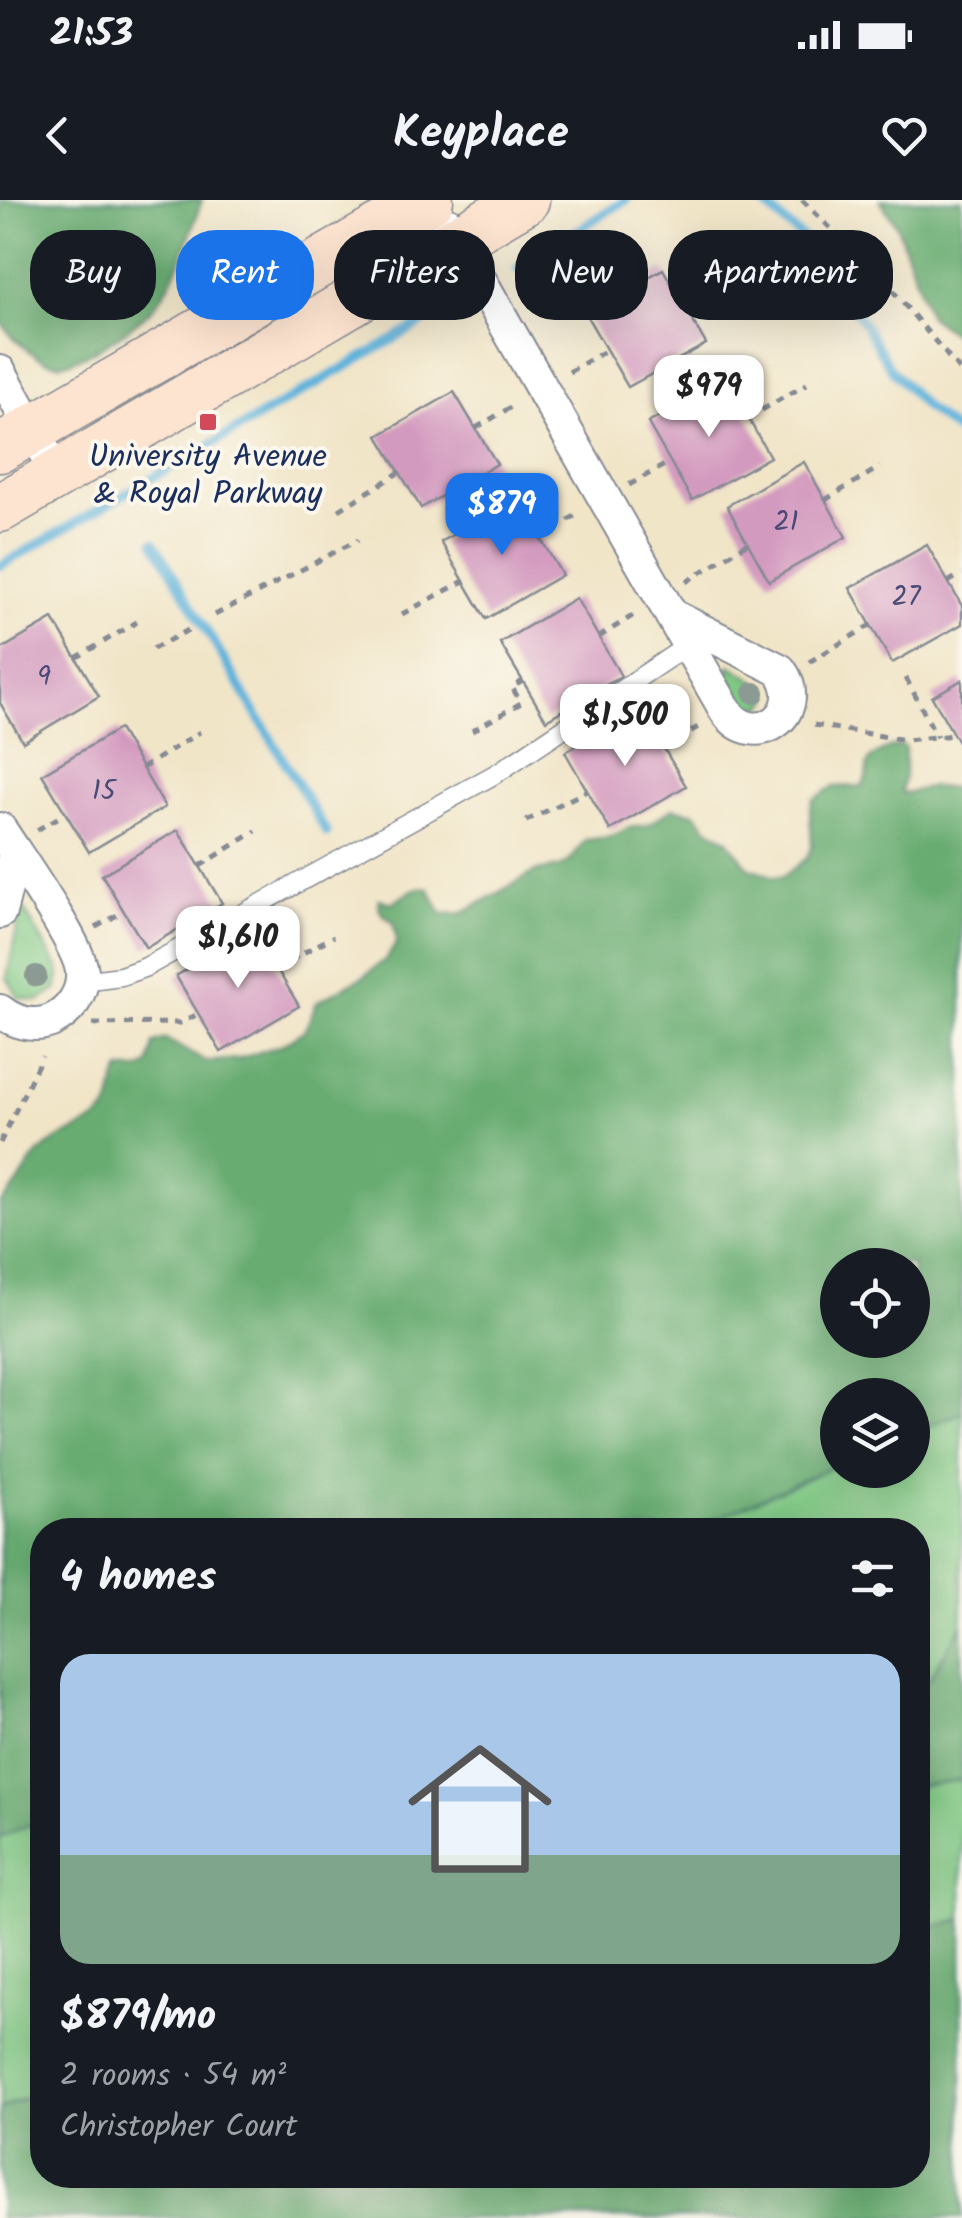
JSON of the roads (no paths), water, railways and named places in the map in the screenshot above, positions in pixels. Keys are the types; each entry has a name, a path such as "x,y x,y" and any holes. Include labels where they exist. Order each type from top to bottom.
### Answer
{"main road":[{"path":"16,438 432,200"},
{"path":"476,230 526,200"},
{"path":"0,508 334,313"}],"street":[{"path":"432,200 451,230"},
{"path":"495,306 688,645 726,711 737,723 754,729 765,728 784,714 790,698 785,676 768,662 671,615"},
{"path":"0,372 16,438 58,474"},
{"path":"0,1011 16,1022 31,1024 58,1016 75,1002 82,981 79,959 8,841"},
{"path":"0,912 8,841"}],"lane":[{"path":"82,981 121,976 146,967 497,773 688,645"}],"waterway":[{"path":"578,230 626,200"},
{"path":"759,200 823,256 890,368 926,408 962,436"},
{"path":"0,566 427,320"},
{"path":"154,542 327,833"}],"place":[{"name":"University Avenue & Royal Parkway","path":"208,422"}]}
